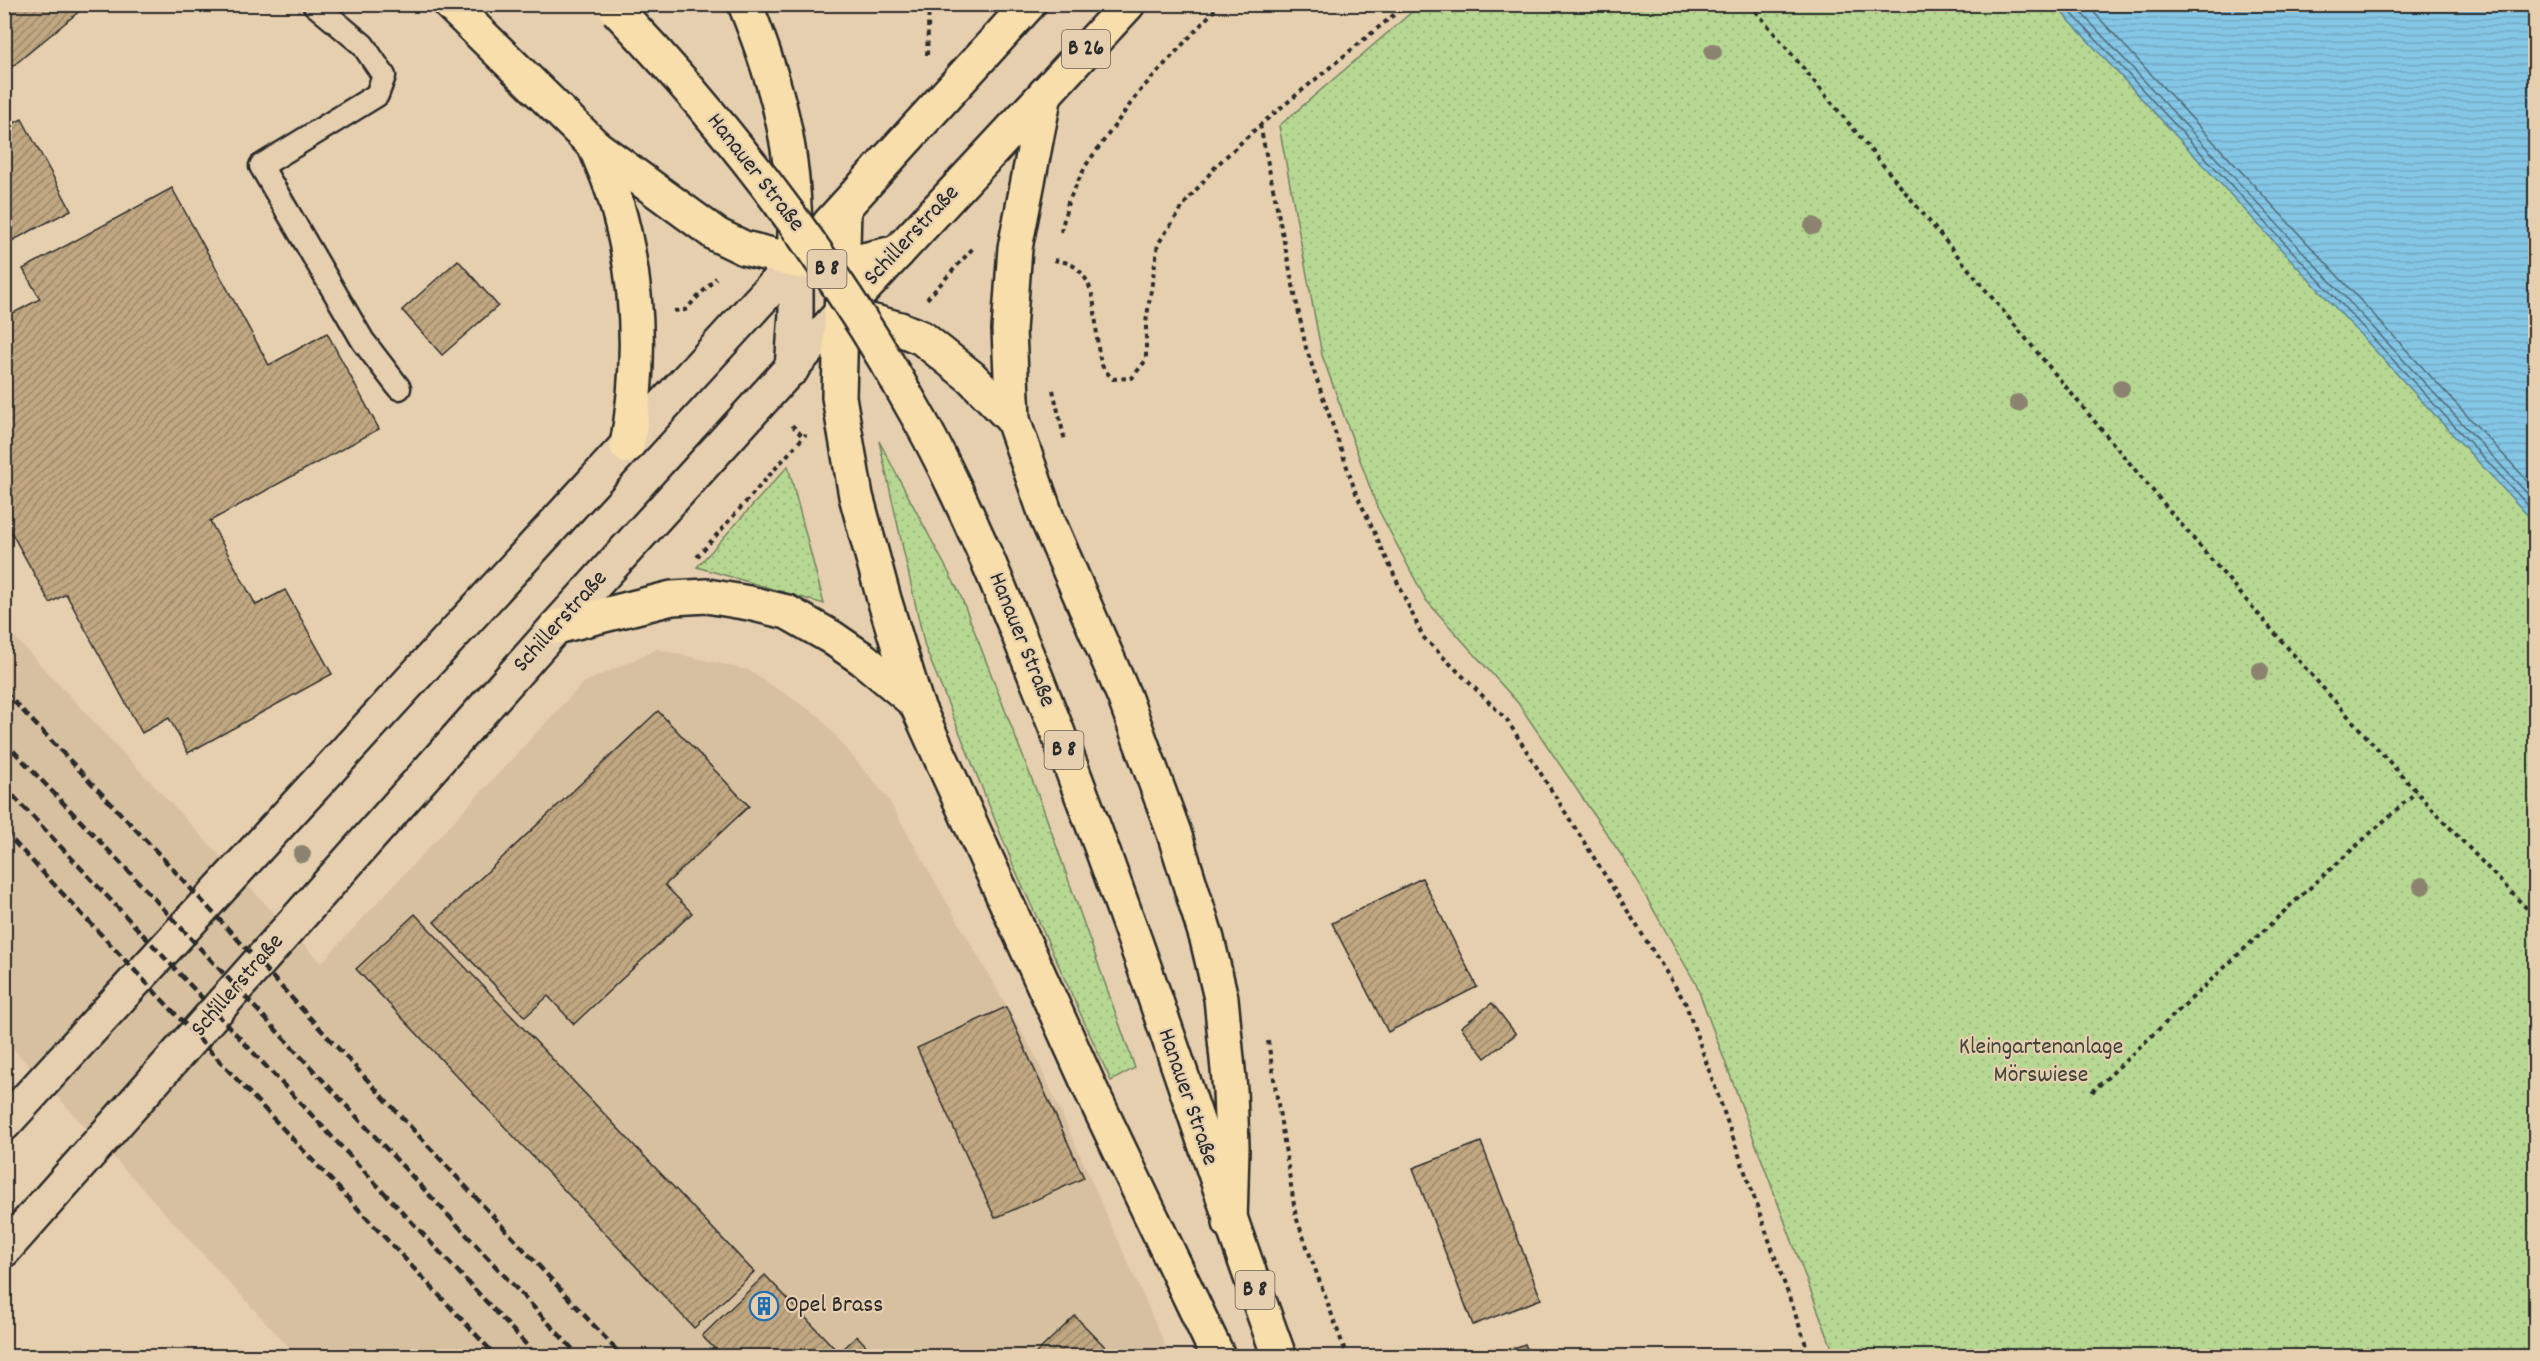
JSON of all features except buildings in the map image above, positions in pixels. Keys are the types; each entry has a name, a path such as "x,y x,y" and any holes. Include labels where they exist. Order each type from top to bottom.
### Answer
{"main road":[{"path":"450,4 595,146 717,235 744,248 796,261 841,265 898,252"},
{"path":"744,4 767,58 786,125 795,194 796,313 792,369"},
{"path":"4,1124 627,446 1029,4"},
{"name":"Schillerstraße","path":"4,1250 556,627 841,313 1128,4"},
{"name":"Hanauer Straße","path":"614,7 684,84 771,190 851,304 921,423 953,484 1032,663 1135,941 1230,1223 1279,1356"},
{"path":"1045,94 1015,248 1009,330 1013,420 1048,521 1125,696 1174,833 1208,939 1221,998 1230,1090 1232,1147 1230,1223"},
{"path":"595,146 616,200 627,244 638,312 635,402 627,446"},
{"path":"844,208 839,397 856,496 884,599 916,702 1091,1090 1218,1356"},
{"path":"729,334 796,313 841,313 900,329 922,338 971,377 1013,420"},
{"path":"556,627 672,598 707,596 749,603 787,612 831,637 863,659 916,702"}],"lane":[{"path":"314,5 363,45 384,76 377,96 261,166 363,341 399,388"}],"path":[{"path":"1060,237 1068,202 1086,165 1139,92 1220,4"},
{"path":"1058,248 1055,260 1071,265 1086,280 1093,301 1098,348 1103,367 1113,379 1132,378 1146,360 1146,323 1158,244 1186,202 1217,165 1260,125 1407,4"},
{"path":"1750,4 2203,551 2416,792 2535,918"},
{"path":"1260,125 1306,348 1356,493 1423,637 1508,720 1685,1002 1810,1356"},
{"path":"685,310 729,334"},
{"path":"767,396 803,437 806,448"},
{"path":"2092,1092 2292,904 2416,792"}],"shaded area":[{"path":"4,626 321,963 583,683 657,649 748,670 819,716 886,796 1037,1059 1170,1356 297,1356 5,1040"}],"green space":[{"name":"Kleingartenanlage Mörswiese","path":"1420,5 2055,5 2535,523 2535,1356 1835,1356 1696,984 1626,862 1518,703 1426,600 1377,507 1322,355 1279,126"},
{"path":"879,441 960,594 1043,808 1135,1068 1111,1081 1014,867 925,647"},
{"path":"788,466 824,604 697,567"}],"water":[{"path":"2055,5 2535,5 2535,523"}],"railway":[{"path":"4,691 157,852 622,1356"},
{"path":"4,741 132,875 579,1356"},
{"path":"4,786 537,1356"},
{"path":"4,831 496,1356"}],"place":[{"name":"Opel Brass","path":"764,1306"}]}
